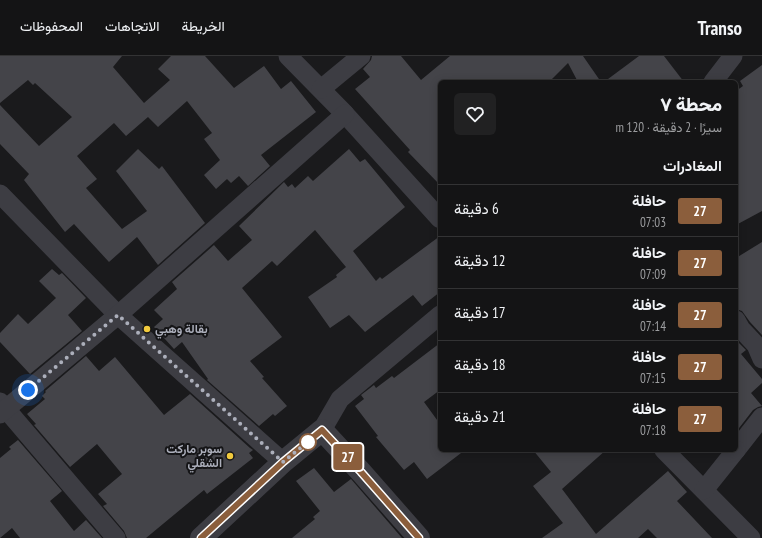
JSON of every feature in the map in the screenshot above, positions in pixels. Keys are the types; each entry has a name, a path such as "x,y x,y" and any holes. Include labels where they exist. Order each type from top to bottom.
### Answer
{"street":[{"path":"288,56 345,114 438,217"},
{"path":"321,89 361,56"},
{"path":"715,80 733,56"},
{"path":"116,538 2,408 118,315 345,114"},
{"path":"0,194 118,315 283,462"},
{"path":"201,538 283,462 322,430 340,399 438,317"},
{"path":"738,324 756,345 762,359"},
{"path":"738,447 762,417"},
{"path":"322,430 419,538"},
{"path":"666,452 751,538"},
{"path":"704,490 734,452"}],"building":[{"path":"0,56 122,56 113,67 144,103 170,80 158,69 171,56 205,56 234,88 264,66 281,89 291,81 316,112 261,155 270,166 248,186 239,176 231,183 227,179 216,189 204,175 220,160 204,139 212,133 187,101 158,127 148,117 126,136 114,123 77,156 97,179 86,188 122,229 147,211 116,171 138,149 159,169 162,166 205,223 158,265 137,237 109,262 74,224 65,232 24,180 29,174 0,144 0,105 39,146 72,117 35,83 33,85 28,80 0,103"},
{"path":"372,56 401,56 421,80 450,56 583,56 600,80 577,80 568,63 551,80 438,80 438,183 408,152 410,150 355,89 370,77 363,69 371,60"},
{"path":"639,56 664,56 682,80 607,80"},
{"path":"762,65 762,211 738,224 738,90 743,86 740,81"},
{"path":"349,149 360,162 365,159 405,207 353,251 376,281 380,277 382,279 438,237 438,294 422,306 413,295 365,332 349,315 330,328 308,297 337,277 336,275 346,267 315,230 277,266 272,261 242,288 282,337 250,361 264,377 262,378 287,406 275,416 273,414 259,426 207,380 208,379 182,342 174,349 154,327 163,319 154,310 177,289 172,282 214,245 228,261 252,240 239,226 284,182 288,187 292,184 295,188 308,176 313,181"},
{"path":"762,242 762,335 742,311 738,310 738,257"},
{"path":"52,269 59,275 62,273 86,298 68,315 82,331 30,374 0,342 0,333 18,314 28,324 56,298 39,281"},
{"path":"738,342 746,350 741,354 762,379 762,383 751,393 762,406 753,410 738,429"},
{"path":"438,345 438,392 424,402 438,421 438,452 462,452 427,479 414,462 404,470 376,437 378,436 355,406 364,399 361,395 374,385 376,388 392,376 394,378"},
{"path":"86,356 99,371 115,357 164,415 190,394 253,450 249,453 253,458 207,494 204,490 146,538 127,538 124,531 103,506 107,504 98,494 122,474 97,444 70,467 34,425 36,424 27,414 45,399 42,396 46,392 45,391"},
{"path":"18,440 62,491 50,501 74,531 86,520 102,538 20,538 12,528 0,538 0,458 11,449 9,447"},
{"path":"535,452 604,452 562,489 596,534 668,471 687,492 677,501 712,538 657,538 648,529 638,538 542,538 563,523 533,486 551,472"},
{"path":"314,468 334,492 351,479 402,538 292,538 315,519 313,517 320,511 296,481"}],"bus line":[{"name":"27","path":"201,538 283,462 322,430 419,538"}],"place":[{"name":"بقالة وهبي","path":"147,329"},
{"name":"سوبر ماركت الشقلي","path":"230,456"}],"route":[{"path":"28,390 118,315 283,462 313,438 308,442"}]}
